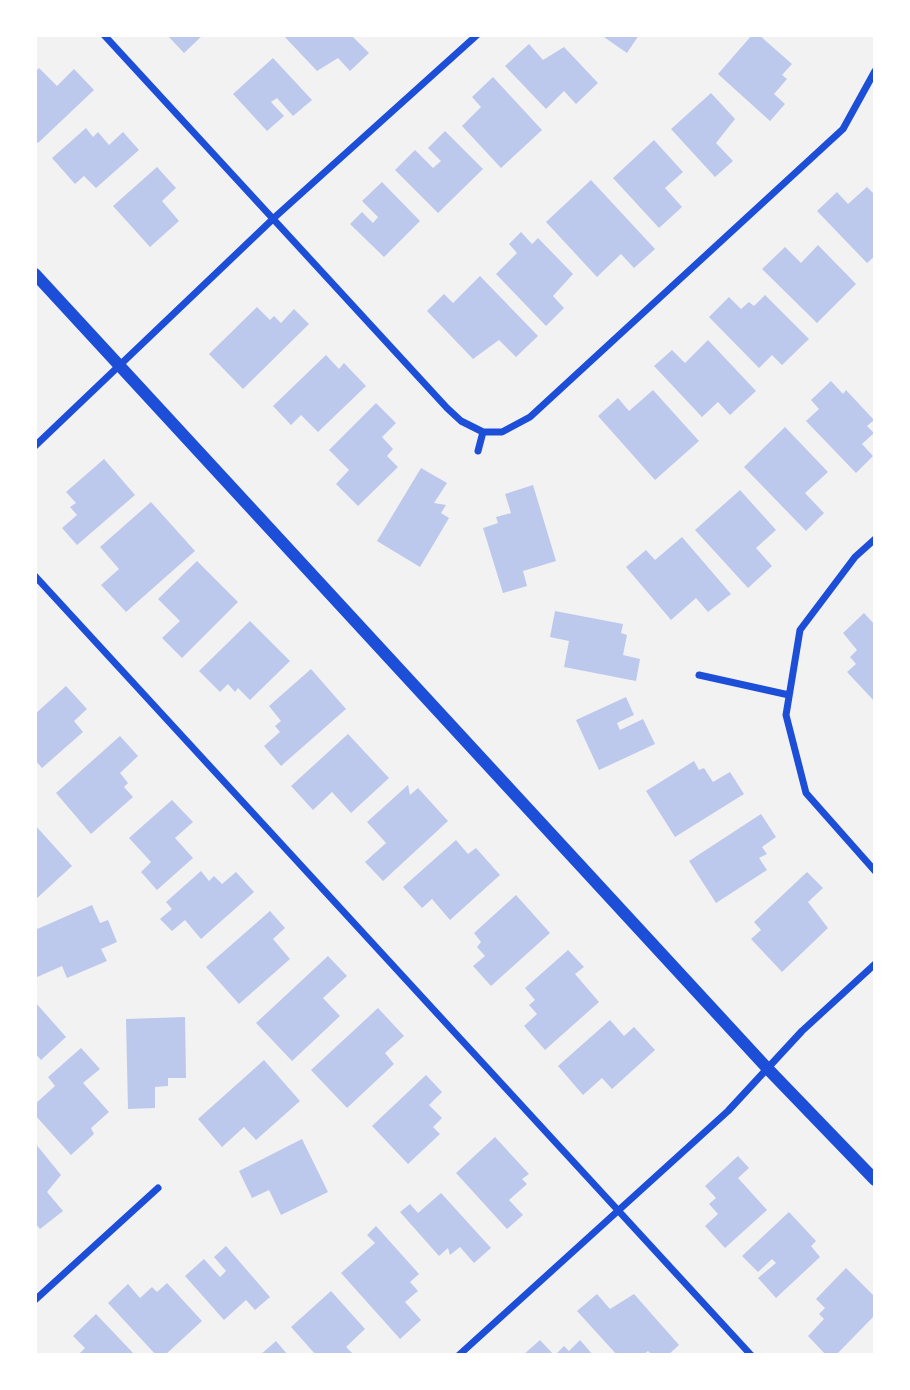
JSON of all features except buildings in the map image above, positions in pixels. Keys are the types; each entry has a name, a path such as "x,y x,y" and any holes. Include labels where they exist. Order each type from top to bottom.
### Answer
{"street":[{"path":"104,35 275,217 447,408 461,421 483,432 502,432 530,417 843,129 875,71"},
{"path":"35,446 275,217 477,35"},
{"path":"35,274 767,1068 875,1180"},
{"path":"478,452 483,432"},
{"path":"875,538 855,557 800,630 786,715 806,793 875,871"},
{"path":"35,576 751,1355"},
{"path":"699,675 789,695"},
{"path":"459,1355 728,1111 767,1068 875,964"},
{"path":"35,1300 158,1188"}]}
